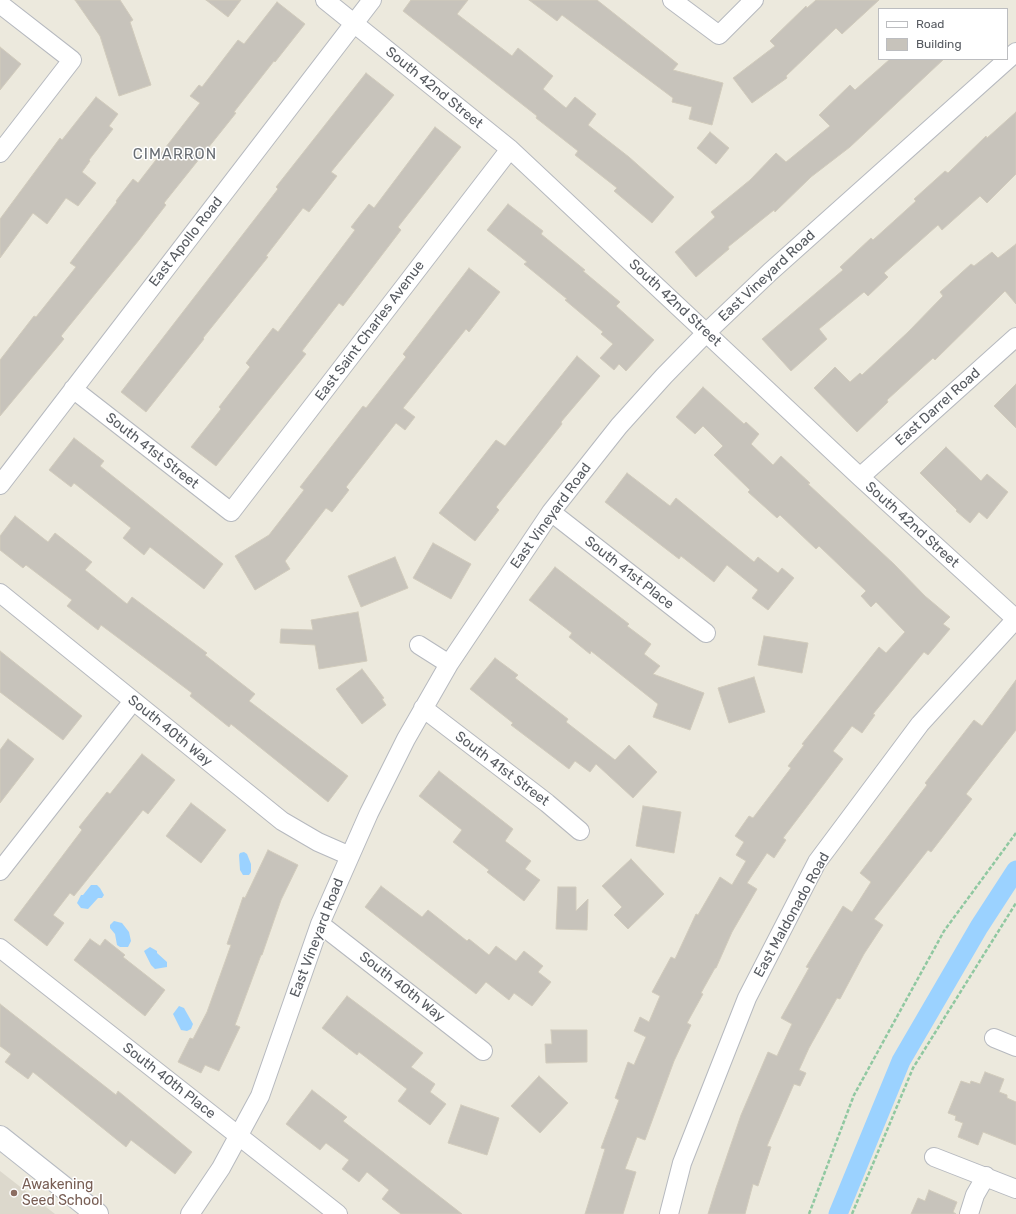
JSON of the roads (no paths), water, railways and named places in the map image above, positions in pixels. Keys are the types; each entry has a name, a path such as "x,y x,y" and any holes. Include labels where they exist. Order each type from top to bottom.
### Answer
{"main road":[{"path":"0,1137 98,1214"}],"street":[{"name":"South 42nd Street","path":"325,0 510,149 860,477 1016,619"},
{"name":"East Apollo Road","path":"0,485 372,0"},
{"path":"672,0 719,35 754,0"},
{"path":"0,4 72,60 0,153"},
{"name":"East Vineyard Road","path":"1008,59 1016,52"},
{"name":"East Vineyard Road","path":"190,1214 221,1168 260,1096 320,924 369,813 423,708 449,664 551,512 619,426 664,376 707,332 770,272 1007,60"},
{"name":"East Saint Charles Avenue","path":"231,512 510,149"},
{"name":"East Darrel Road","path":"860,477 1016,337"},
{"name":"South 41st Street","path":"73,389 231,512"},
{"name":"South 41st Place","path":"551,512 706,633"},
{"name":"South 40th Way","path":"0,593 282,821 318,842 350,856"},
{"name":"East Maldonado Road","path":"669,1214 682,1163 747,998 818,862 920,724 1016,619"},
{"path":"419,645 449,664"},
{"path":"0,871 133,701"},
{"name":"South 41st Street","path":"423,708 547,802 580,831"},
{"name":"South 40th Way","path":"320,924 483,1051"},
{"name":"South 40th Place","path":"0,948 338,1214"},
{"path":"994,1038 1016,1047"},
{"path":"934,1157 986,1176 1016,1189"},
{"path":"969,1214 975,1195 986,1176"}],"water":[{"path":"244,852 247,854 251,864 251,872 249,875 243,875 240,870 239,855 240,853"},
{"path":"91,885 97,885 104,895 102,898 98,898 88,909 81,908 77,903 81,895 83,895"},
{"path":"114,921 122,923 129,932 131,941 128,947 120,947 117,945 115,934 110,928 110,925"},
{"path":"150,947 157,951 157,953 167,962 167,967 155,969 151,965 144,951"},
{"path":"179,1006 184,1008 193,1024 191,1029 187,1031 181,1030 173,1014"}],"waterway":[{"path":"838,1214 901,1061 979,927 1016,870"}],"place":[{"name":"Awakening Seed School","path":"14,1193"}],"district":[{"name":"CIMARRON","path":"175,155"}]}
